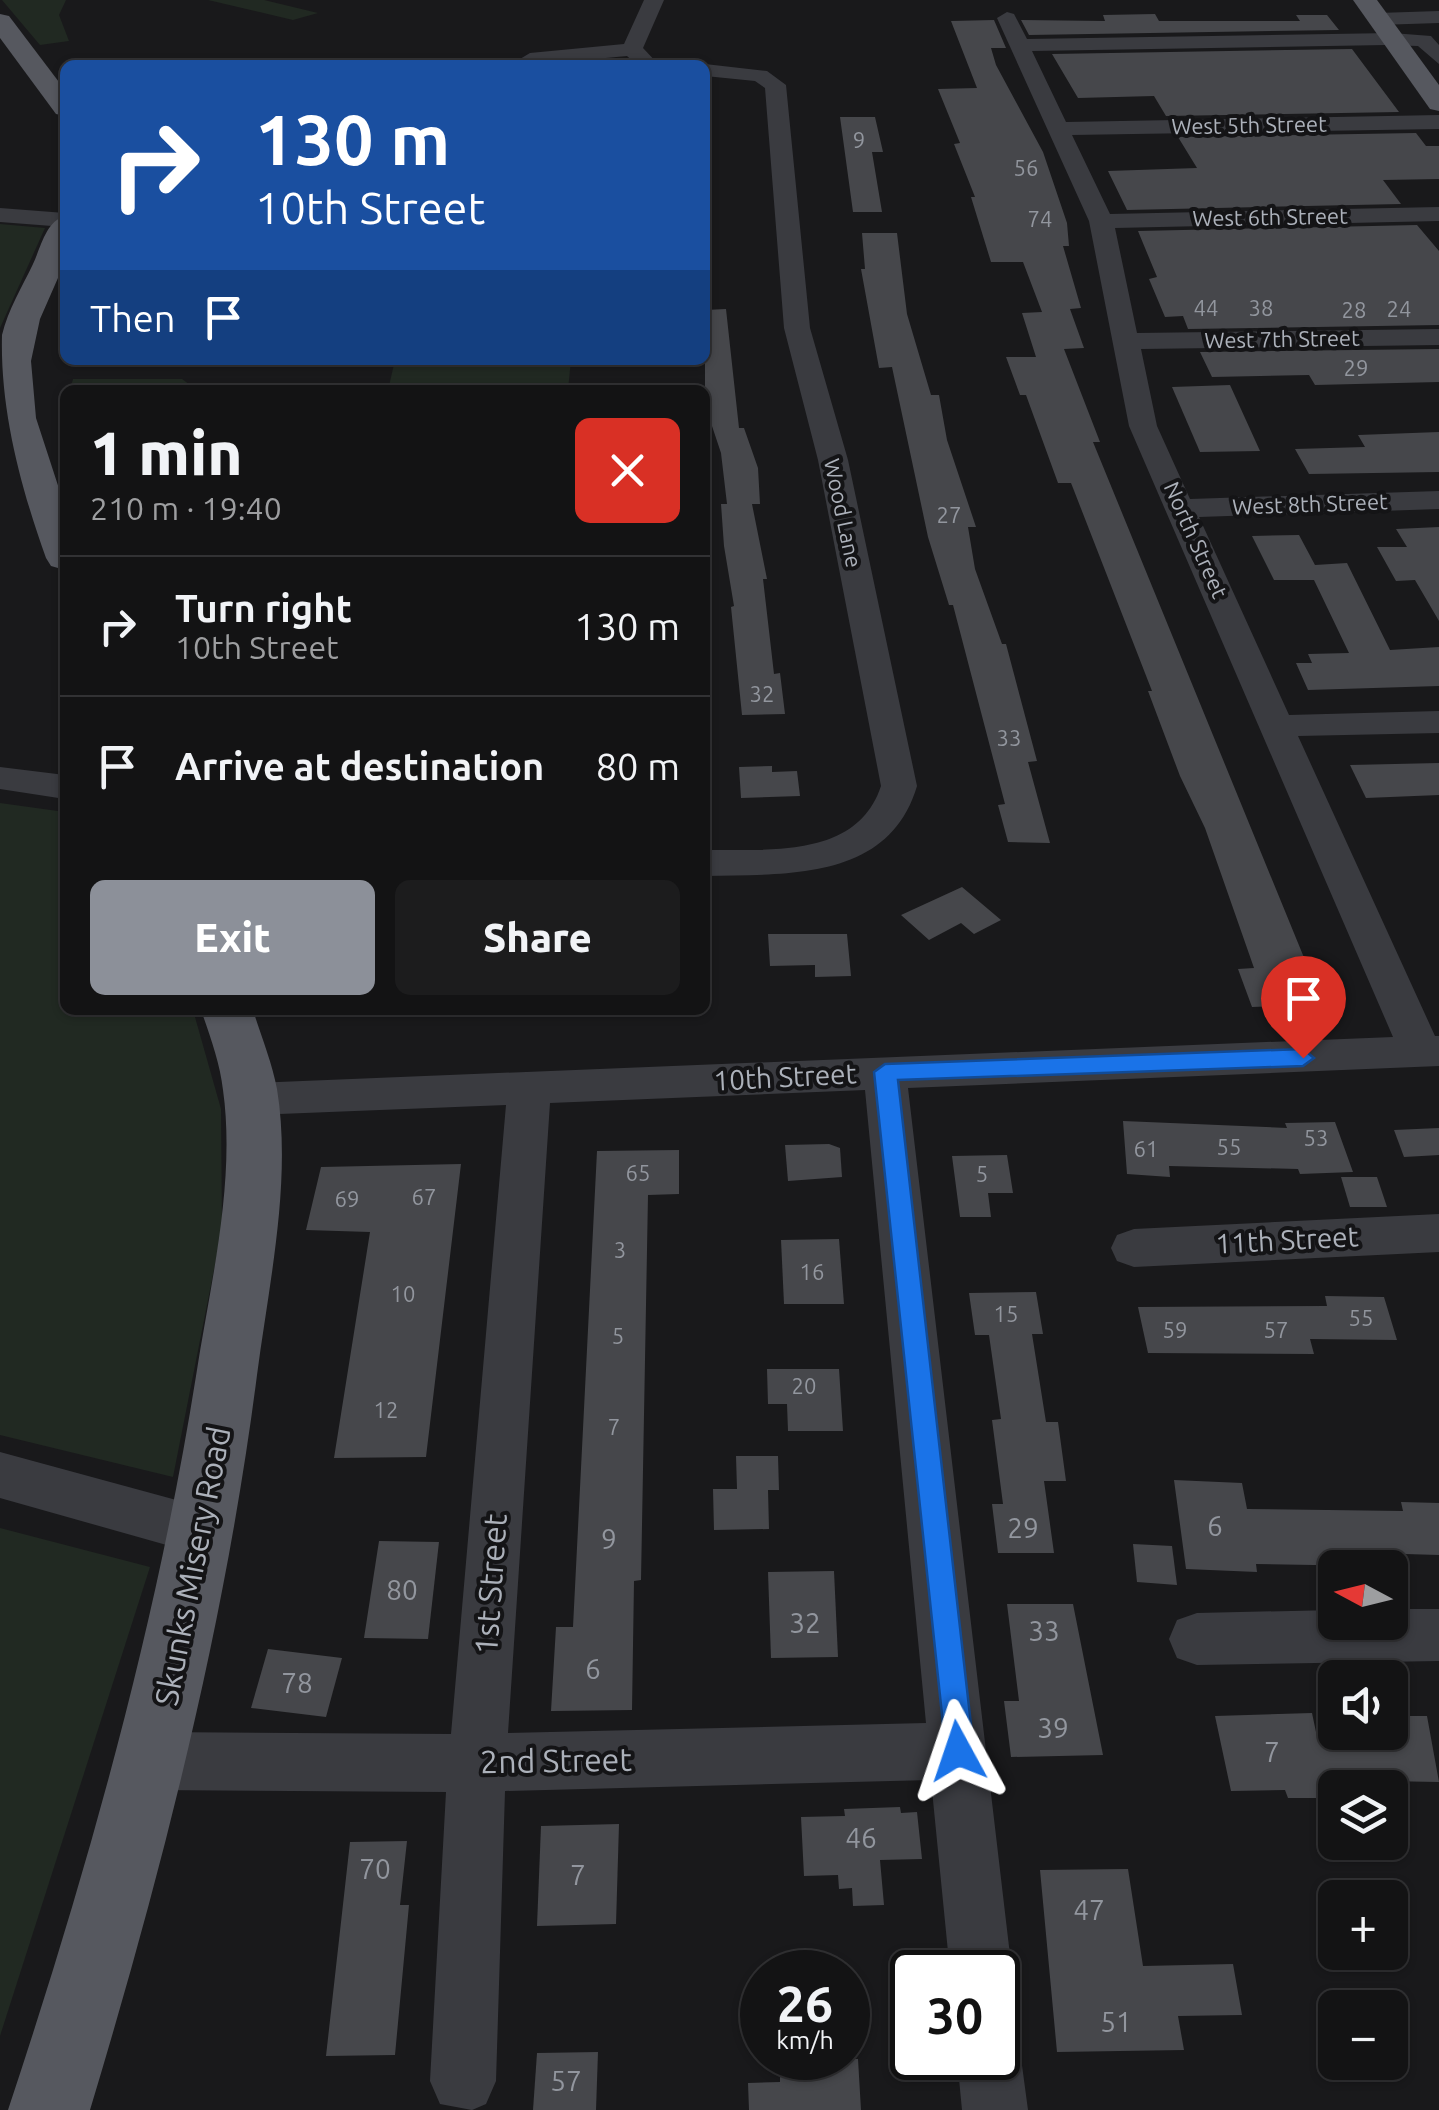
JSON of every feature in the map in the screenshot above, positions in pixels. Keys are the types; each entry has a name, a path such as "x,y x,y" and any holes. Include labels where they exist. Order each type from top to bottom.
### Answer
{"main road":[{"path":"0,22 60,101"},
{"path":"1387,32 1433,90"},
{"path":"60,235 20,328 11,375 16,404 60,542"},
{"name":"Skunks Misery Road","path":"48,2110 154,1761 202,1530 246,1227 251,1099 245,1064 228,1015"}],"street":[{"path":"632,50 654,0"},
{"path":"1387,32 1439,17"},
{"path":"1284,18 1292,28 1439,34"},
{"name":"North Street","path":"1387,32 1013,32 1100,221 1143,426 1430,1051"},
{"path":"1387,32 1439,59"},
{"path":"530,59 632,50 643,60"},
{"name":"Wood Lane","path":"710,70 749,72 768,78 775,85 797,328 833,460 899,786 896,810 887,824 862,842 826,855 710,864"},
{"name":"West 5th Street","path":"1058,129 1439,122"},
{"name":"West 6th Street","path":"1100,221 1439,214"},
{"path":"0,216 60,222"},
{"name":"West 7th Street","path":"1125,341 1439,337"},
{"name":"West 8th Street","path":"1182,508 1439,500"},
{"path":"1280,726 1439,722"},
{"path":"0,778 60,785"},
{"name":"10th Street","path":"251,1099 1430,1051"},
{"path":"885,1072 979,1950"},
{"name":"1st Street","path":"462,2081 477,1763 529,1088"},
{"name":"11th Street","path":"1134,1248 1439,1233"},
{"path":"0,1475 202,1530"},
{"path":"1197,1639 1439,1635"},
{"name":"2nd Street","path":"154,1761 477,1763 958,1751"},
{"path":"992,2080 995,2110"}],"shaded area":[{"path":"2,0 66,0 59,15 69,41 40,45"},
{"path":"208,0 264,0 318,13 293,20"},
{"path":"0,224 45,228 0,328"},
{"path":"394,365 570,365 568,385 389,385"},
{"path":"73,379 182,379 190,385 71,385"},
{"path":"0,803 60,811 60,1015 194,1015 221,1109 222,1229 173,1477 0,1435"},
{"path":"0,1528 150,1567 0,2036"}],"building":[{"path":"1155,14 1159,21 1300,21 1296,15 1327,15 1339,30 1029,35 1021,20 1105,21 1103,15"},
{"path":"994,20 1006,48 991,48 996,65 1043,152 1067,223 1069,246 1063,246 1081,308 1070,309 1084,348 1064,349 1100,442 1093,442 1323,1004 1252,1007 1238,969 1254,968 1205,828 1180,776 1148,691 1152,691 1071,483 1058,483 1026,395 1020,395 1006,357 1036,357 1022,313 1042,312 1023,262 991,262 971,197 975,197 954,144 960,143 938,89 977,88 951,21"},
{"path":"1352,49 1399,112 1166,116 1154,96 1078,98 1052,54"},
{"path":"840,117 875,117 883,152 872,152 882,212 853,212"},
{"path":"1416,133 1426,146 1439,146 1439,179 1383,180 1401,204 1127,210 1108,171 1197,168 1178,137"},
{"path":"1417,225 1439,251 1439,325 1188,329 1183,316 1165,317 1149,279 1157,277 1138,231"},
{"path":"862,233 897,233 907,314 931,395 939,395 947,440 976,527 968,527 975,569 1002,644 1006,644 1037,761 1028,762 1050,843 1008,842 998,805 1005,804 953,605 949,605 928,537 892,367 879,368 861,269 865,269"},
{"path":"726,309 739,428 744,428 758,468 760,504 752,504 767,579 763,579 774,674 780,673 785,714 742,715 721,504 727,504 721,453 710,420 710,385 705,385 705,365 710,365 710,310"},
{"path":"1439,349 1439,382 1315,385 1309,375 1212,377 1200,352"},
{"path":"1230,385 1260,451 1200,452 1172,387"},
{"path":"1439,432 1439,472 1309,474 1295,449 1365,447 1358,435"},
{"path":"1439,527 1439,621 1415,580 1396,581 1377,547 1407,547 1396,529"},
{"path":"1299,535 1315,565 1347,563 1390,650 1439,647 1439,686 1308,690 1296,663 1312,663 1308,654 1349,653 1314,580 1274,580 1252,536"},
{"path":"1439,763 1439,795 1366,798 1350,765"},
{"path":"772,766 772,772 797,771 800,796 741,798 739,767"},
{"path":"962,887 1001,920 974,934 961,923 929,940 901,915"},
{"path":"768,934 847,934 851,976 815,977 815,965 770,966"},
{"path":"1123,1121 1287,1128 1285,1123 1335,1122 1353,1172 1300,1174 1298,1169 1169,1166 1170,1177 1127,1174"},
{"path":"1439,1128 1439,1155 1404,1157 1394,1130"},
{"path":"829,1144 840,1148 842,1177 788,1181 785,1145"},
{"path":"679,1150 679,1194 648,1195 641,1580 634,1581 632,1710 551,1711 556,1627 573,1627 597,1151"},
{"path":"1007,1155 1013,1193 988,1193 991,1217 960,1217 952,1156"},
{"path":"461,1164 426,1457 334,1458 370,1232 306,1230 321,1167"},
{"path":"1341,1177 1377,1177 1387,1207 1350,1207"},
{"path":"839,1239 844,1304 784,1304 781,1240"},
{"path":"1036,1292 1043,1334 1032,1334 1046,1422 1058,1422 1066,1481 1044,1481 1054,1553 998,1553 992,1504 1003,1504 992,1420 1001,1419 989,1335 975,1335 969,1293"},
{"path":"1325,1296 1384,1297 1397,1340 1310,1339 1314,1354 1148,1353 1138,1307 1327,1306"},
{"path":"767,1369 839,1369 843,1431 788,1431 787,1404 768,1404"},
{"path":"736,1456 778,1456 779,1490 768,1490 769,1529 714,1530 713,1489 737,1489"},
{"path":"1174,1480 1242,1483 1247,1509 1403,1511 1401,1502 1439,1503 1439,1555 1408,1554 1408,1550 1318,1550 1318,1565 1256,1564 1257,1572 1186,1569"},
{"path":"379,1541 439,1542 428,1639 364,1638"},
{"path":"1133,1544 1172,1546 1177,1585 1137,1582"},
{"path":"834,1571 838,1657 771,1658 768,1572"},
{"path":"1007,1604 1073,1604 1103,1755 1011,1757 1004,1701 1019,1701"},
{"path":"268,1649 342,1658 326,1717 251,1708"},
{"path":"1312,1713 1318,1750 1408,1750 1408,1716 1427,1716 1439,1782 1408,1781 1408,1770 1318,1770 1318,1798 1288,1798 1285,1790 1231,1791 1215,1716"},
{"path":"900,1807 901,1813 917,1812 922,1859 880,1860 884,1905 853,1906 852,1888 839,1889 838,1875 804,1876 801,1817 845,1816 844,1809"},
{"path":"619,1824 616,1924 537,1926 541,1826"},
{"path":"407,1841 400,1905 409,1905 395,2055 326,2056 350,1842"},
{"path":"1128,1869 1143,1966 1233,1964 1242,2015 1178,2016 1184,2050 1057,2052 1040,1870"},
{"path":"598,2052 596,2110 533,2110 537,2053"},
{"path":"859,2080 861,2110 749,2110 748,2083"}],"route":[{"path":"958,1751 925,1415 885,1072 1303,1058"}]}
